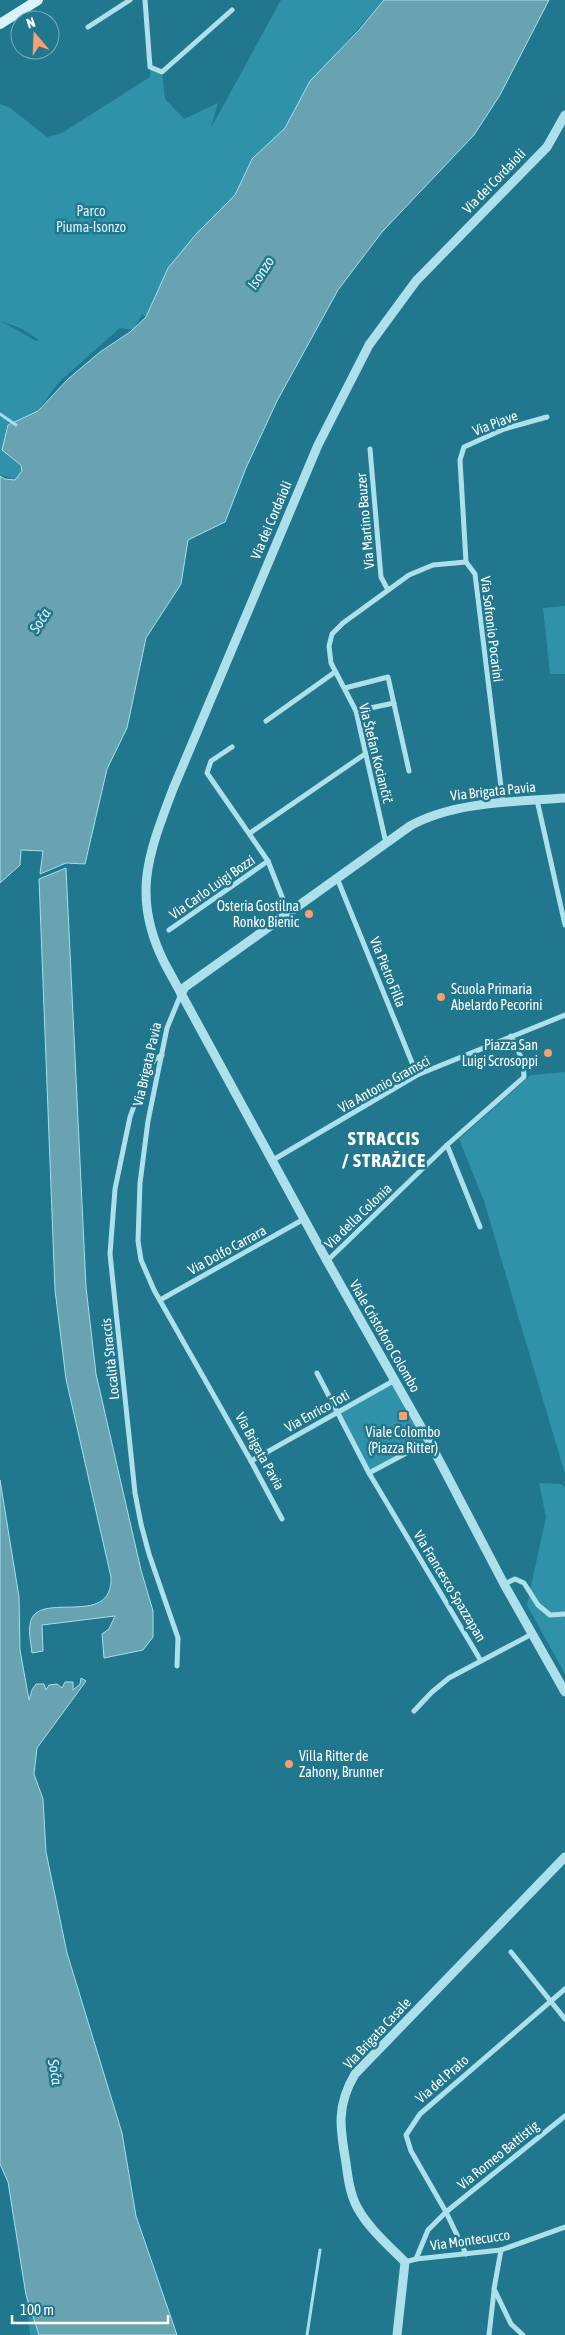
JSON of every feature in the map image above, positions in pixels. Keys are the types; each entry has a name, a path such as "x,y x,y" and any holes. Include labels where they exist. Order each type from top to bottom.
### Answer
{"main road":[{"path":"0,24 38,0"}],"street":[{"path":"88,27 130,0"},
{"path":"146,0 150,67 162,72 232,10"},
{"name":"Via dei Cordaioli","path":"181,994 158,950 148,914 146,871 151,847 177,780 318,445 369,345 416,281 547,147 565,115"},
{"name":"Via Piave","path":"460,460 464,447 504,429 548,417"},
{"name":"Via Martino Bauzer","path":"370,449 381,577 388,590"},
{"name":"Via Sofronio Pocarini","path":"460,460 466,562 475,574 503,804"},
{"name":"Via Štefan Kociančič","path":"386,843 356,711 345,688 334,672 330,656 332,634 388,590 422,568 466,562"},
{"path":"266,721 334,672"},
{"path":"345,688 388,677 409,771"},
{"path":"356,711 394,703"},
{"path":"232,747 211,760 207,773 250,833 268,862 288,912"},
{"path":"250,833 365,754"},
{"name":"Via Brigata Pavia","path":"282,1519 146,1276 138,1241 140,1183 148,1121 167,1028 185,987 410,826 442,811 460,807 565,798"},
{"path":"537,800 565,925"},
{"name":"Via Carlo Luigi Bozzi","path":"169,930 268,862"},
{"name":"Via Pietro Filla","path":"337,878 417,1075"},
{"name":"Viale Cristoforo Colombo","path":"181,994 327,1262 429,1440 504,1584 565,1692"},
{"path":"512,1036 565,1016"},
{"name":"Via Antonio Gramsci","path":"273,1160 417,1075 512,1036"},
{"name":"Via della Colonia","path":"327,1262 447,1146 524,1077 523,1061 512,1036"},
{"name":"Località Straccis","path":"162,1055 155,1060 146,1073 130,1117 115,1189 110,1254 137,1501 149,1554 178,1638 177,1666"},
{"path":"447,1146 480,1227"},
{"name":"Via Dolfo Carrara","path":"160,1300 305,1219"},
{"name":"Via Francesco Spazzapan","path":"317,1373 369,1473 481,1661 532,1634"},
{"name":"Via Enrico Toti","path":"251,1461 395,1380"},
{"path":"369,1473 429,1440"},
{"path":"504,1584 515,1579 524,1583 538,1605 550,1615 565,1614"},
{"path":"414,1711 449,1678 481,1661"},
{"name":"Via Brigata Casale","path":"405,2262 372,2230 357,2207 350,2189 339,2124 342,2104 348,2086 356,2074 565,1857"},
{"path":"510,1952 565,2019"},
{"name":"Via del Prato","path":"446,2212 412,2151 406,2135 420,2114 565,1989"},
{"name":"Via Romeo Battistig","path":"416,2259 428,2230 446,2212 565,2116"},
{"path":"446,2212 466,2254"},
{"name":"Via Montecucco","path":"405,2262 416,2259 501,2250 565,2227"},
{"path":"489,2335 501,2250"},
{"path":"397,2335 405,2262"},
{"path":"494,2289 511,2324 523,2335"}],"green space":[{"name":"Parco Piuma-Isonzo","path":"281,0 384,0 334,56 301,98 285,128 250,162 235,195 197,233 168,268 146,317 142,314 133,330 120,328 59,382 36,413 7,425 2,450 21,465 23,471 15,479 0,475 0,104 9,107 47,137 62,133 150,77 150,67 162,72 165,99 184,119 218,103 211,128","holes":["1,321 22,329 39,340 36,341"]},
{"path":"565,606 565,674 550,674 543,608"},
{"path":"565,1072 565,1474 484,1201 459,1139 531,1075"},
{"path":"395,1380 429,1441 369,1473 338,1412"},
{"path":"539,1483 561,1484 565,1487 565,1674 527,1605 546,1517"},
{"path":"26,2295 39,2335 30,2335"}],"water":[{"path":"384,0 549,0 500,95 474,135 382,232 338,290 277,401 246,468 225,522 188,540 181,584 146,638 127,728 107,769 85,864 66,863 40,874 43,851 21,850 20,865 0,883 0,476 5,479 15,480 22,471 21,465 2,450 8,425 38,411 68,379 100,352 130,332 146,317 168,268 197,233 235,195 252,159 285,128 310,81 359,30"},
{"path":"66,868 86,1287 96,1374 141,1570 153,1611 153,1637 143,1650 104,1658 102,1634 109,1629 115,1616 42,1625 43,1651 32,1653 30,1635 32,1618 39,1611 50,1608 90,1605 101,1601 109,1592 111,1577 66,1379 55,1290 39,879"},
{"name":"Soča","path":"0,1480 19,1597 20,1650 29,1700 36,1684 44,1684 46,1690 49,1685 57,1684 62,1688 65,1682 73,1682 73,1690 80,1684 81,1678 86,1681 37,1748 34,1774 43,1799 46,1852 67,1953 122,2133 136,2216 177,2335 39,2335 26,2295 8,2182 0,2164"}],"waterway":[{"path":"0,414 16,425"},
{"path":"307,2335 320,2250"}],"place":[{"name":"Osteria Gostilna Ronko Bienic","path":"309,914"},
{"name":"Scuola Primaria Abelardo Pecorini","path":"441,997"},
{"name":"Piazza San Luigi Scrosoppi","path":"548,1053"},
{"name":"Viale Colombo (Piazza Ritter)","path":"403,1416"},
{"name":"Villa Ritter de Zahony, Brunner","path":"289,1764"}],"district":[{"name":"STRACCIS / STRAŽICE","path":"384,1149"}],"water label":[{"name":"Isonzo","path":"261,273"}]}
